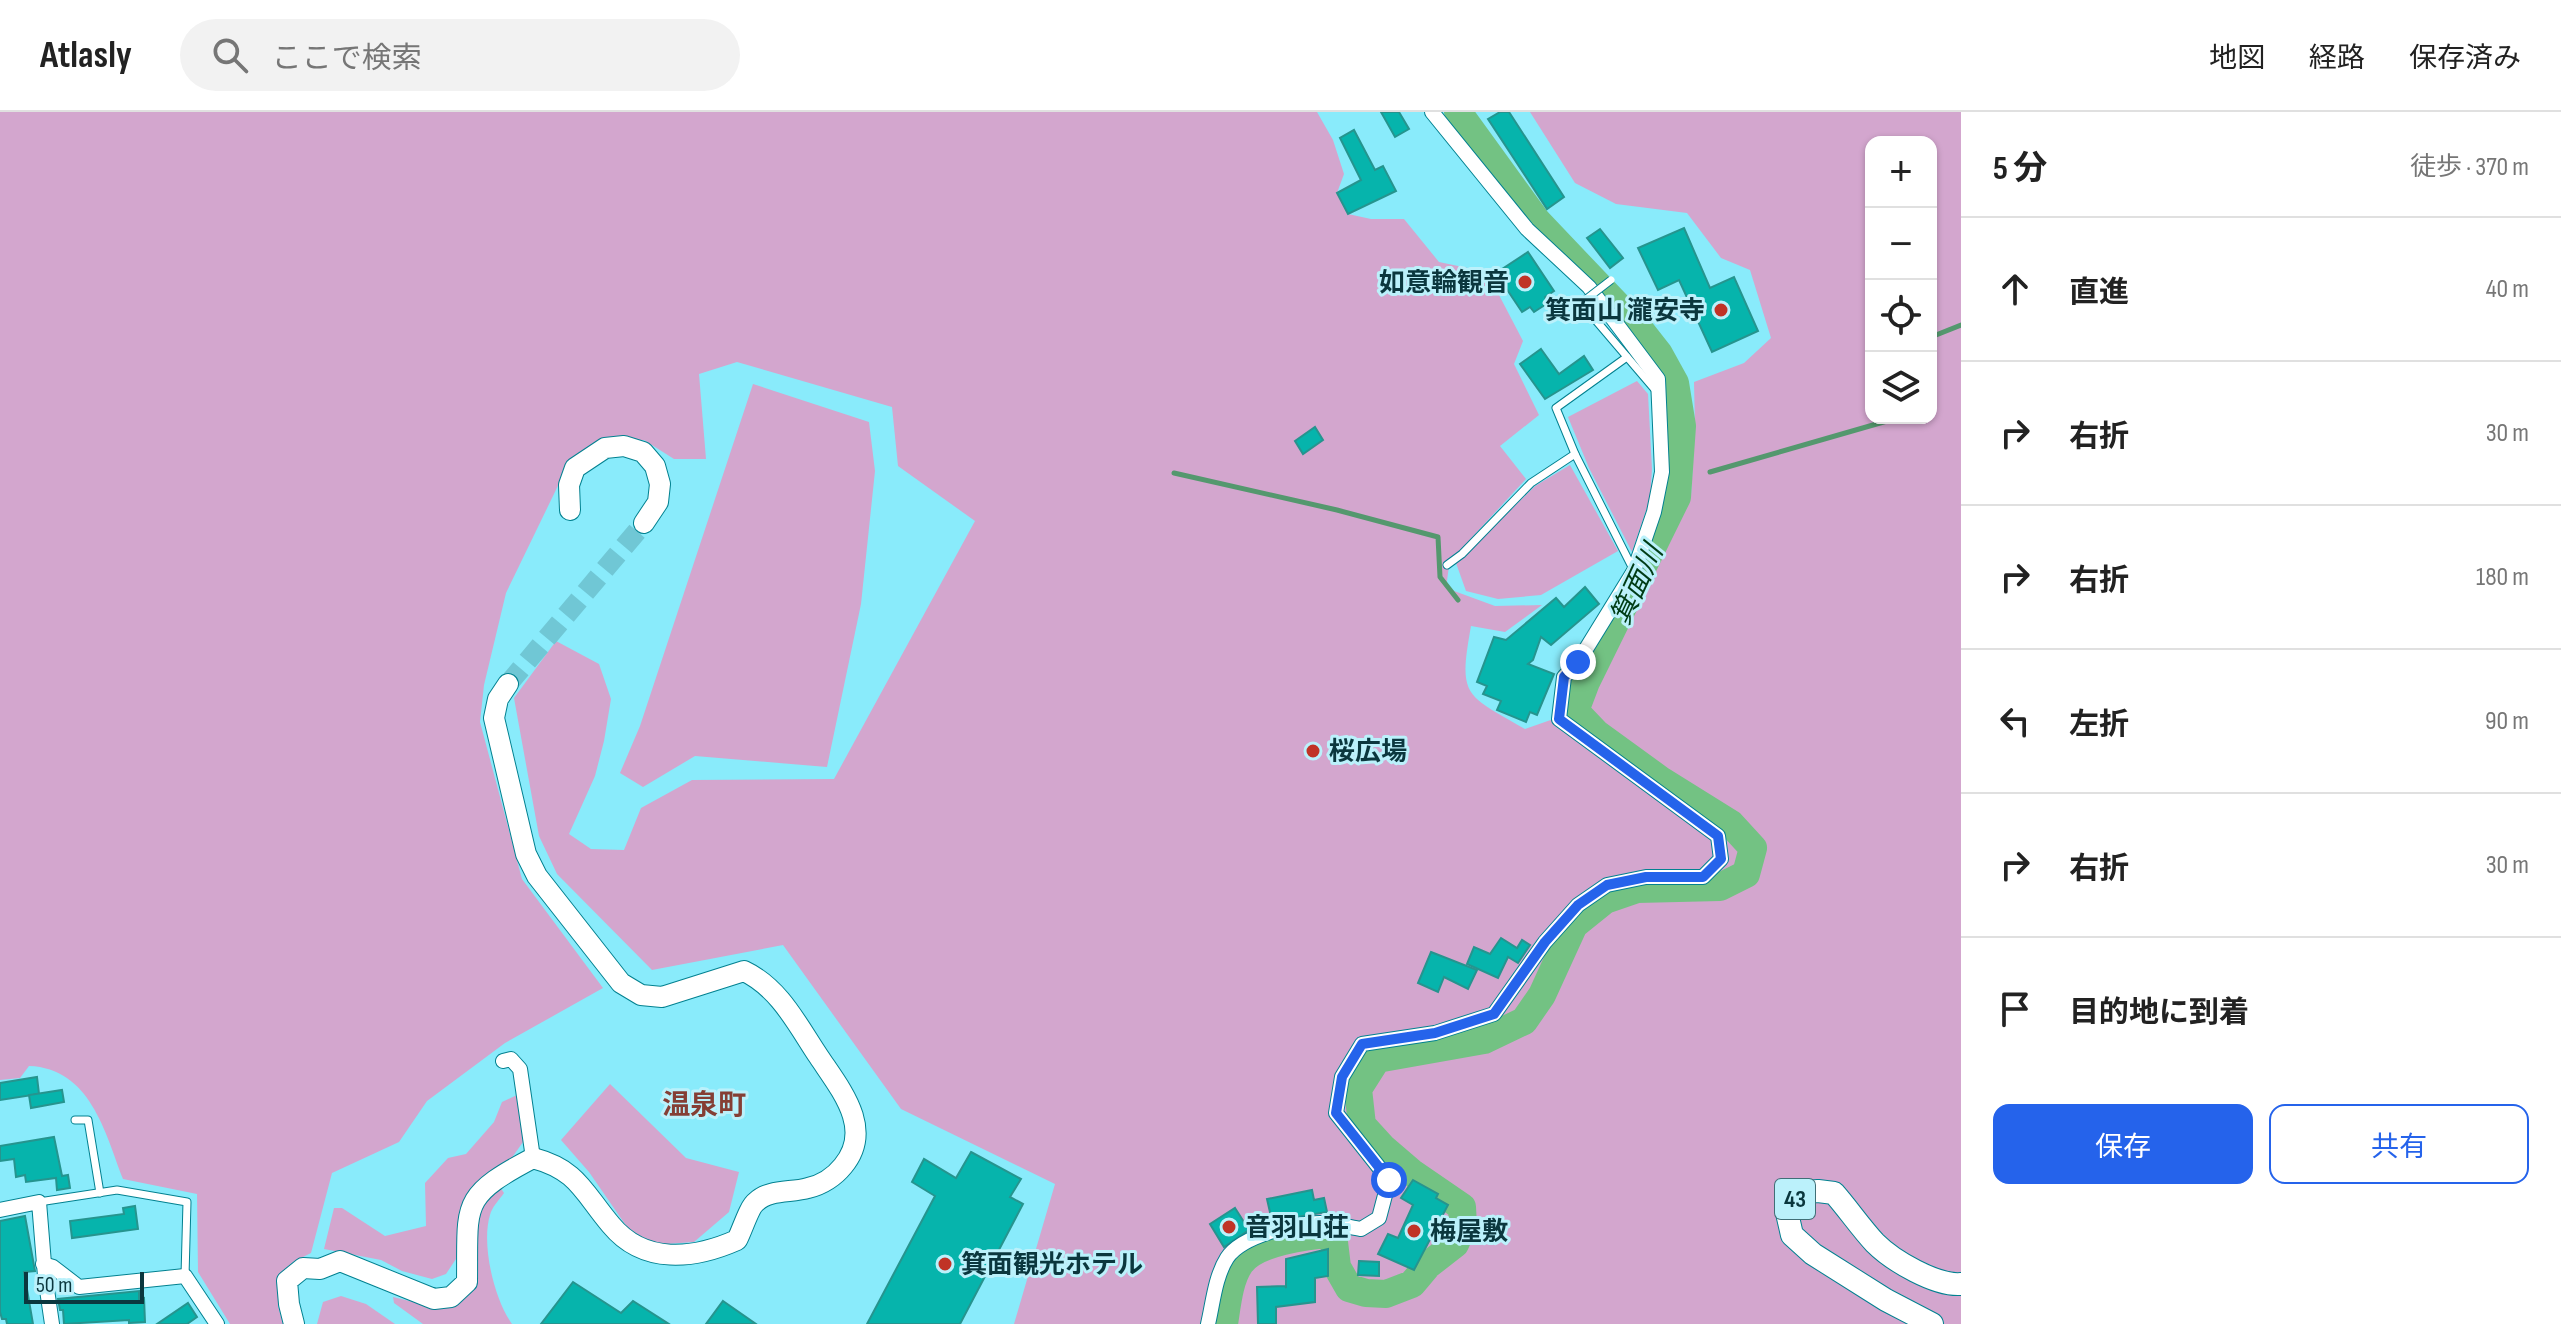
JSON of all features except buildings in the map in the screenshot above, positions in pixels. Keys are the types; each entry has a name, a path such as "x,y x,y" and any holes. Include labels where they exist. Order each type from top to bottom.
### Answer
{"main road":[{"name":"43","path":"1932,1324 1825,1262 1792,1235 1787,1213 1798,1193 1834,1193 1877,1245 1915,1271 1952,1284 1961,1284"}],"street":[{"path":"1208,1324 1228,1256 1254,1238 1275,1230 1323,1223 1361,1229 1379,1218 1389,1180 1336,1113 1342,1077 1362,1044 1435,1033 1494,1014 1545,942 1578,905 1607,885 1646,877 1703,877 1721,859 1718,836 1559,719 1564,677 1578,662 1634,571 1654,512 1662,472 1658,379 1589,287 1527,229 1432,112"},
{"path":"570,510 569,485 575,468 605,448 624,446 643,452 655,466 660,484 658,502 644,523"},
{"path":"294,1324 287,1281 303,1268 320,1269 340,1261 434,1299 451,1297 467,1282 468,1211 475,1197 486,1185 533,1158 555,1164 578,1181 613,1227 631,1243 653,1254 684,1255 713,1251 737,1240 754,1203 769,1194 810,1188 835,1175 850,1157 858,1137 855,1119 824,1065 783,1002 758,978 744,971 662,997 641,995 621,983 537,876 526,854 494,718 498,699 508,684"},
{"path":"503,1061 511,1059 520,1069 533,1158"},
{"path":"0,1210 39,1202 43,1264 52,1324"},
{"path":"43,1264 53,1267 79,1287 185,1276 217,1324"}],"lane":[{"path":"1611,280 1581,303 1661,397"},
{"path":"1627,357 1556,408 1575,454 1634,571"},
{"path":"1447,565 1462,554 1531,483 1575,454"},
{"path":"75,1120 88,1120 100,1193"},
{"path":"39,1202 117,1190 187,1202 185,1276"}],"shaded area":[{"path":"0,112 1317,112 1333,140 1344,174 1337,193 1348,214 1371,219 1404,219 1439,262 1487,272 1523,341 1514,364 1539,415 1500,446 1526,479 1449,566 1446,588 1495,606 1542,605 1505,632 1471,626 1467,650 1467,681 1471,691 1489,708 1525,729 1582,709 1691,496 1694,382 1744,363 1771,338 1750,270 1721,258 1687,213 1616,204 1575,183 1530,112 1961,112 1961,1324 1014,1324 1055,1184 901,1109 783,945 652,970 557,874 539,836 514,698 556,641 599,664 611,699 595,776 569,834 591,849 624,850 641,808 692,780 834,779 975,521 898,466 892,407 737,362 699,374 706,459 674,459 644,440 604,442 568,465 506,593 484,685 480,722 522,879 603,988 505,1043 427,1101 399,1142 332,1173 311,1253 293,1262 278,1278 278,1306 283,1324 230,1324 198,1272 197,1194 123,1179 101,1123 81,1090 67,1078 50,1070 29,1066 20,1078 0,1080"},
{"path":"1637,381 1648,394 1652,469 1650,499 1632,552 1589,468 1568,417"},
{"path":"753,384 869,422 875,471 861,604 827,767 695,756 643,787 620,773 640,726"},
{"path":"1570,465 1618,551 1541,595 1498,599 1466,591 1456,563 1535,486"},
{"path":"610,1084 686,1158 739,1172 729,1212 694,1242 653,1245 627,1227 589,1172 561,1140"},
{"path":"517,1095 523,1142 511,1159 470,1190 463,1209 456,1259 446,1274 432,1279 402,1271 381,1260 324,1249 334,1208 342,1208 385,1236 426,1226 425,1183 448,1158 466,1154 494,1122 502,1102"},
{"path":"498,1184 504,1193 490,1215 488,1256 495,1286 512,1324 423,1324 394,1303 393,1297 430,1306 460,1298 473,1212"},
{"path":"341,1296 366,1304 395,1324 317,1324 323,1302"}],"waterway":[{"name":"箕面川","path":"1224,1324 1231,1285 1240,1264 1257,1250 1297,1238 1333,1234 1337,1267 1349,1288 1386,1294 1412,1284 1428,1265 1455,1244 1463,1226 1462,1207 1411,1172 1362,1125 1358,1089 1377,1059 1484,1040 1524,1021 1542,995 1574,925 1605,900 1637,889 1720,887 1746,874 1753,848 1731,824 1662,781 1596,733 1575,711 1586,682 1677,497 1682,426 1675,383 1659,354 1637,326 1537,221 1458,112"},
{"path":"1937,335 1961,325"},
{"path":"1710,472 1877,424"},
{"path":"1174,473 1337,510 1438,537 1440,577 1458,600"}],"tunnel":[{"path":"508,684 644,523"}],"place":[{"name":"如意輪観音","path":"1525,282"},
{"name":"箕面山 瀧安寺","path":"1721,310"},
{"name":"桜広場","path":"1313,751"},
{"name":"音羽山荘","path":"1229,1227"},
{"name":"梅屋敷","path":"1414,1231"},
{"name":"箕面観光ホテル","path":"945,1264"}],"district":[{"name":"温泉町","path":"704,1104"}],"route":[{"path":"1389,1180 1336,1113 1342,1077 1362,1044 1435,1033 1494,1014 1545,942 1578,905 1607,885 1646,877 1703,877 1721,859 1718,836 1559,719 1564,677 1578,662"}]}
